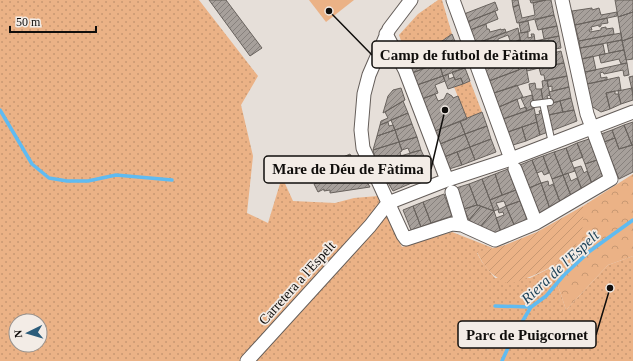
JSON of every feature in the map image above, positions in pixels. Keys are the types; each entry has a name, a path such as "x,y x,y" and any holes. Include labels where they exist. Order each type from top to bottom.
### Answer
{"street":[{"path":"411,0 386,34 369,75 364,94 362,130 363,148 406,239 452,224 462,225 495,240 536,223 611,179 587,114 562,0"},
{"path":"453,0 536,223"},
{"path":"386,34 405,70 449,186 462,225"},
{"path":"388,203 449,186 513,164 552,142 633,112"},
{"name":"Carretera a l'Espelt","path":"247,361 370,226 388,203"}],"lane":[{"path":"534,104 550,102"},
{"path":"543,103 552,142"}],"green space":[{"path":"0,0 199,0 258,76 241,105 253,156 247,213 268,223 282,177 293,201 335,203 354,198 378,196 402,247 452,232 493,248 477,253 482,262 495,278 530,278 552,267 566,310 608,265 633,256 633,361 0,361"},
{"path":"309,0 354,0 326,22"},
{"path":"438,0 442,0 452,34 409,64 399,35 418,14"},
{"path":"470,81 482,112 467,119 454,87"},
{"path":"633,174 633,256 608,265 566,310 552,267 572,249 581,233 583,206"},
{"path":"583,206 583,227 576,244 561,260 530,277 509,284 498,278 490,271 483,263 477,252 505,245 537,232"}],"building":[{"path":"209,0 226,0 262,48 250,56"},
{"path":"512,0 518,0 519,5 513,7"},
{"path":"530,0 546,0 531,3"},
{"path":"551,0 554,15 517,23 513,7 519,5 522,18 535,15 533,3"},
{"path":"615,0 633,0 633,12 618,17"},
{"path":"495,2 498,10 467,22 464,14"},
{"path":"592,8 592,10 599,8 601,15 617,12 617,16 575,25 572,11"},
{"path":"495,11 498,19 470,30 467,22"},
{"path":"633,12 633,37 622,41 618,17"},
{"path":"554,15 557,26 538,30 535,20"},
{"path":"607,18 608,23 601,24 599,27 599,25 591,27 592,30 589,30 590,32 601,30 601,28 606,27 606,29 613,28 614,34 579,41 575,25"},
{"path":"528,21 530,31 521,33 519,23"},
{"path":"486,24 487,29 489,29 490,32 505,29 506,32 475,44 470,30"},
{"path":"557,26 559,36 544,39 542,29"},
{"path":"518,28 520,40 511,43 508,35 498,39 498,45 500,44 501,47 479,55 475,44"},
{"path":"528,32 528,38 532,37 531,34 534,34 535,41 521,43 519,33"},
{"path":"621,33 622,40 580,48 579,41"},
{"path":"452,34 456,44 436,56 432,48"},
{"path":"559,36 561,48 543,51 540,40"},
{"path":"633,37 633,59 626,60 622,41"},
{"path":"520,40 522,47 482,61 479,55"},
{"path":"540,40 541,44 535,46 537,54 524,57 521,43"},
{"path":"622,40 624,50 609,53 607,43"},
{"path":"603,44 605,54 582,59 580,48"},
{"path":"432,48 440,62 412,73 409,64"},
{"path":"624,50 627,63 621,64 619,59 601,63 599,55"},
{"path":"561,51 564,63 547,66 545,55"},
{"path":"542,53 542,55 545,55 547,66 527,71 524,57"},
{"path":"460,55 465,68 443,76 439,63"},
{"path":"593,56 596,70 585,72 582,59"},
{"path":"508,59 509,62 505,64 506,67 517,63 519,70 489,81 484,68"},
{"path":"439,63 443,76 417,85 412,73"},
{"path":"564,63 567,76 545,81 544,75 541,75 539,68"},
{"path":"627,63 629,75 624,76 623,70 604,74 603,72 600,73 601,78 607,77 607,80 587,84 585,72"},
{"path":"526,67 529,82 494,93 489,81"},
{"path":"465,68 470,81 463,84 461,78 455,80 452,72"},
{"path":"448,74 449,79 454,77 455,80 461,78 463,84 448,89 443,76"},
{"path":"443,76 445,81 435,85 438,93 422,99 417,85"},
{"path":"567,76 569,87 552,91 552,86 548,87 547,80"},
{"path":"633,76 633,94 629,77"},
{"path":"619,77 621,90 606,93 610,109 601,112 591,106 587,84"},
{"path":"547,80 550,95 547,96 548,101 543,101 541,89 543,88 542,81"},
{"path":"535,83 536,89 541,89 543,101 534,102 529,84"},
{"path":"517,85 523,97 499,107 494,93"},
{"path":"569,87 571,98 552,103 549,92"},
{"path":"401,88 405,100 383,113 388,96 393,90"},
{"path":"632,88 633,100 621,104 618,91"},
{"path":"615,91 615,94 618,94 621,104 610,109 606,93"},
{"path":"447,93 453,98 458,96 467,119 435,131 422,99 435,94 438,101 444,99"},
{"path":"532,95 534,108 527,111 521,98"},
{"path":"571,98 574,110 563,112 560,101"},
{"path":"517,99 520,109 526,107 527,111 503,119 499,107"},
{"path":"403,101 408,113 380,125 381,121 388,118 385,112"},
{"path":"560,101 563,112 548,115 545,105"},
{"path":"534,108 537,122 508,132 503,119"},
{"path":"542,110 548,132 540,135 535,115 540,114 539,111"},
{"path":"574,110 577,121 551,131 548,115"},
{"path":"482,112 487,126 465,134 460,121"},
{"path":"408,113 412,124 395,130 391,120"},
{"path":"460,121 465,134 440,144 435,131"},
{"path":"388,122 389,126 393,125 395,130 377,136 380,125"},
{"path":"537,122 540,135 526,141 522,127"},
{"path":"633,122 633,145 632,145 624,125"},
{"path":"412,124 417,137 399,142 395,130"},
{"path":"624,125 632,145 619,149 612,130"},
{"path":"487,126 491,139 470,147 465,134"},
{"path":"522,127 526,141 513,145 508,132"},
{"path":"395,130 399,142 373,150 377,136"},
{"path":"612,130 615,138 604,142 601,134"},
{"path":"465,134 470,147 444,157 440,144"},
{"path":"417,137 421,150 410,153 408,148 402,150 399,142"},
{"path":"615,138 619,149 633,145 633,172 619,179 604,142"},
{"path":"491,139 496,152 475,160 470,147"},
{"path":"589,139 597,160 585,164 577,143"},
{"path":"399,142 402,151 400,152 401,156 376,162 373,150"},
{"path":"577,143 583,157 571,162 566,148"},
{"path":"470,147 475,160 462,165 457,152"},
{"path":"566,148 575,171 563,175 554,152"},
{"path":"421,150 427,163 414,166 412,158 406,161 404,155"},
{"path":"457,152 462,165 449,169 444,157"},
{"path":"554,152 563,175 552,179 543,156"},
{"path":"350,154 370,187 330,193 330,190 324,191 324,189 318,192 314,184 319,182 319,173 337,165 334,161"},
{"path":"404,155 409,168 383,174 376,162"},
{"path":"543,156 549,173 544,175 542,171 537,173 532,160"},
{"path":"532,160 541,183 529,188 520,165"},
{"path":"597,160 603,177 592,184 585,164"},
{"path":"581,166 584,173 587,171 592,184 582,190 574,168"},
{"path":"508,169 516,190 502,195 495,174"},
{"path":"398,170 405,182 413,178 414,182 393,191 383,174"},
{"path":"568,173 571,181 577,178 582,190 571,196 563,175"},
{"path":"495,174 502,195 490,200 482,179"},
{"path":"563,175 571,196 560,202 552,179"},
{"path":"482,179 494,211 477,205 469,184"},
{"path":"548,181 549,186 553,184 560,202 550,209 541,183"},
{"path":"541,183 550,209 540,215 529,188"},
{"path":"469,184 477,205 464,209 456,188"},
{"path":"516,190 520,201 506,206 504,201 496,203 499,209 494,211 490,200"},
{"path":"444,194 452,216 431,223 423,202"},
{"path":"520,201 528,222 515,227 506,206"},
{"path":"423,202 431,223 421,227 413,206"},
{"path":"477,205 481,206 469,220 464,209"},
{"path":"413,206 421,227 411,230 403,210"},
{"path":"481,206 494,211 480,227 469,220"},
{"path":"506,206 515,227 501,232 496,218 504,215 503,212 499,213 498,210"},
{"path":"494,211 501,232 496,234 480,227"}],"waterway":[{"path":"0,110 32,164 49,178 67,181 88,181 116,175 172,180"},
{"name":"Riera de l'Espelt","path":"502,361 513,337 531,307 546,296 564,275 590,251 633,220"},
{"path":"495,306 531,307"}],"place":[{"name":"Camp de futbol de Fàtima","path":"329,11"},
{"name":"Mare de Déu de Fàtima","path":"445,110"},
{"name":"Parc de Puigcornet","path":"610,288"}]}
